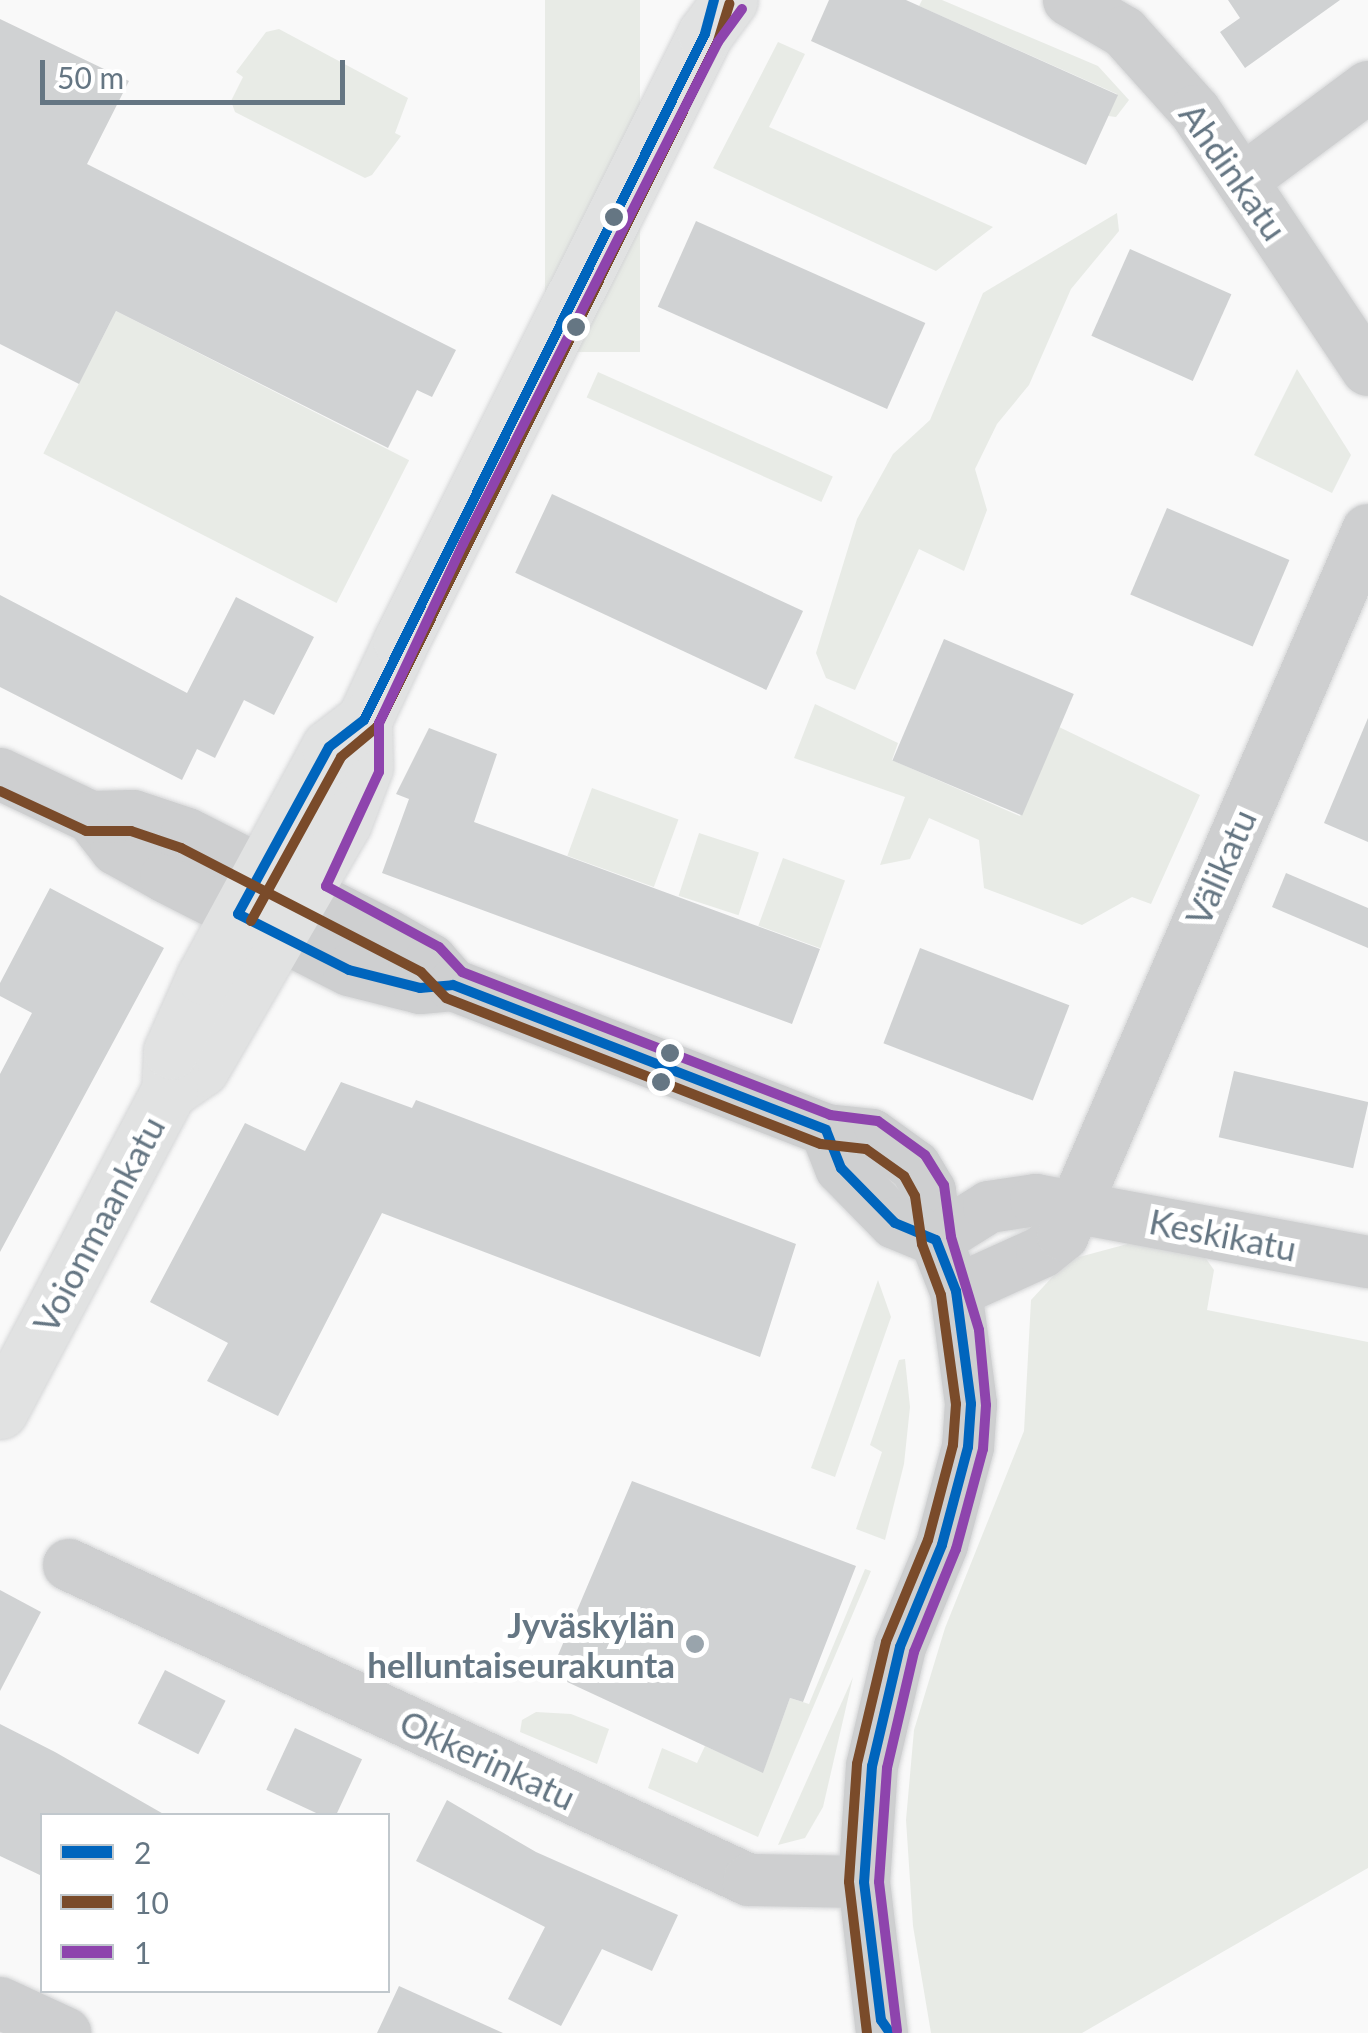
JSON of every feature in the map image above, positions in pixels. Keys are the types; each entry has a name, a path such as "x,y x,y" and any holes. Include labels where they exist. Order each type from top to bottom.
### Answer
{"main road":[{"name":"Voionmaankatu","path":"0,1411 169,1090 171,1052 272,903 328,747 364,720 716,11"}],"street":[{"name":"Ahdinkatu","path":"1069,0 1124,32 1159,68 1243,180 1368,370"},
{"path":"1243,180 1368,87"},
{"name":"Välikatu","path":"1078,1208 1090,1162 1368,530"},
{"path":"0,774 90,817 134,816 272,903 349,970 420,988 453,985 826,1130 872,1135 915,1166 930,1191 936,1240 956,1291 971,1404 968,1446 942,1545 900,1647 872,1766 864,1882 884,2029"},
{"name":"Keskikatu","path":"936,1240 990,1207 1036,1200 1368,1262"},
{"path":"956,1291 1042,1252 1063,1235 1078,1208"},
{"name":"Okkerinkatu","path":"69,1565 749,1880 864,1882"},
{"path":"0,2002 66,2033"}],"shaded area":[{"path":"545,0 640,0 640,352 545,352"},
{"path":"922,0 942,0 1098,66 1129,100 1116,117 1108,116 1117,94 919,6"},
{"path":"279,29 408,98 395,133 401,136 372,175 365,178 235,112 231,101 243,77 236,72 266,32"},
{"path":"778,42 805,54 769,127 993,227 936,271 713,168"},
{"path":"1117,213 1119,231 1071,289 1029,385 997,424 975,469 987,510 964,571 919,549 855,690 826,678 816,653 857,519 893,454 930,420 983,293"},
{"path":"116,311 409,460 337,603 43,454"},
{"path":"1297,369 1351,455 1332,493 1254,455"},
{"path":"598,372 833,477 821,502 587,398"},
{"path":"815,704 898,743 892,760 1020,816 1059,727 1200,795 1151,904 1132,897 1082,925 984,888 979,840 929,818 910,859 880,865 905,797 794,758"},
{"path":"592,788 678,819 654,887 567,856"},
{"path":"699,833 759,852 739,915 679,896"},
{"path":"783,858 845,881 820,948 758,926"},
{"path":"1146,1239 1197,1249 1207,1260 1214,1270 1207,1310 1368,1342 1368,1868 1082,2033 931,2033 913,1926 906,1820 914,1730 945,1628 1024,1431 1031,1300 1068,1260"},
{"path":"878,1280 891,1317 835,1477 811,1468"},
{"path":"905,1359 910,1407 904,1464 885,1540 856,1529 882,1452 870,1445 899,1360"},
{"path":"865,1569 871,1571 758,1837 648,1788 662,1748 697,1763 705,1746 763,1772 790,1698 809,1704"},
{"path":"853,1677 823,1807 805,1838 778,1845"},
{"path":"536,1712 571,1714 609,1729 597,1764 520,1732 522,1720"}],"building":[{"path":"829,0 906,0 1118,95 1086,165 811,41"},
{"path":"1228,0 1340,0 1245,68 1220,32 1240,18"},
{"path":"0,19 129,81 87,164 456,350 432,397 417,390 388,448 116,311 79,384 0,344"},
{"path":"696,221 925,323 887,409 658,307"},
{"path":"1130,249 1231,294 1193,381 1091,336"},
{"path":"552,494 803,611 766,690 515,573"},
{"path":"1167,508 1289,560 1253,646 1130,595"},
{"path":"0,595 187,693 236,597 314,637 274,715 244,700 215,758 197,749 182,780 0,687"},
{"path":"944,639 1074,694 1022,816 892,761"},
{"path":"1368,718 1368,842 1324,823"},
{"path":"429,728 497,754 474,822 820,949 792,1024 382,873 409,799 396,794"},
{"path":"1286,873 1368,908 1368,948 1272,907"},
{"path":"50,888 164,948 0,1252 0,1074 32,1013 0,996 0,983"},
{"path":"920,948 1069,1005 1033,1101 883,1043"},
{"path":"1234,1071 1368,1102 1353,1168 1219,1137"},
{"path":"341,1082 412,1108 416,1100 796,1244 760,1357 382,1213 278,1416 207,1381 228,1343 150,1302 245,1123 305,1151"},
{"name":"Jyväskylän helluntaiseurakunta","path":"632,1481 856,1566 803,1702 790,1698 763,1773 550,1674"},
{"path":"0,1590 41,1612 0,1691"},
{"path":"165,1670 226,1701 198,1754 138,1723"},
{"path":"0,1724 162,1813 40,1813 40,1875 0,1856"},
{"path":"295,1728 362,1759 337,1813 316,1813 266,1790"},
{"path":"447,1800 536,1852 678,1915 652,1971 602,1949 561,2026 508,1999 545,1927 416,1861"},
{"path":"399,1986 503,2033 377,2033"}],"transit line":[{"name":"2","path":"714,0 705,34 364,720 329,747 238,914 349,970 420,988 453,985 826,1130 841,1168 895,1223 936,1240 956,1291 971,1404 968,1447 942,1545 900,1647 872,1766 864,1882 881,2020 890,2033"},
{"name":"10","path":"251,921 341,757 377,727 718,41 729,4"},
{"name":"1","path":"742,9 718,42 463,544 379,723 379,772 326,886 439,947 462,972 830,1115 878,1121 925,1155 944,1185 951,1237 979,1330 986,1405 983,1449 956,1549 914,1652 887,1768 879,1882 897,2031"},
{"name":"10","path":"0,791 86,831 131,831 181,848 421,972 446,998 821,1144 866,1149 904,1176 915,1196 922,1244 941,1295 956,1404 953,1445 928,1540 886,1642 857,1764 849,1882 867,2033"}],"place":[{"name":"Jyväskylän helluntaiseurakunta","path":"695,1644"}]}
